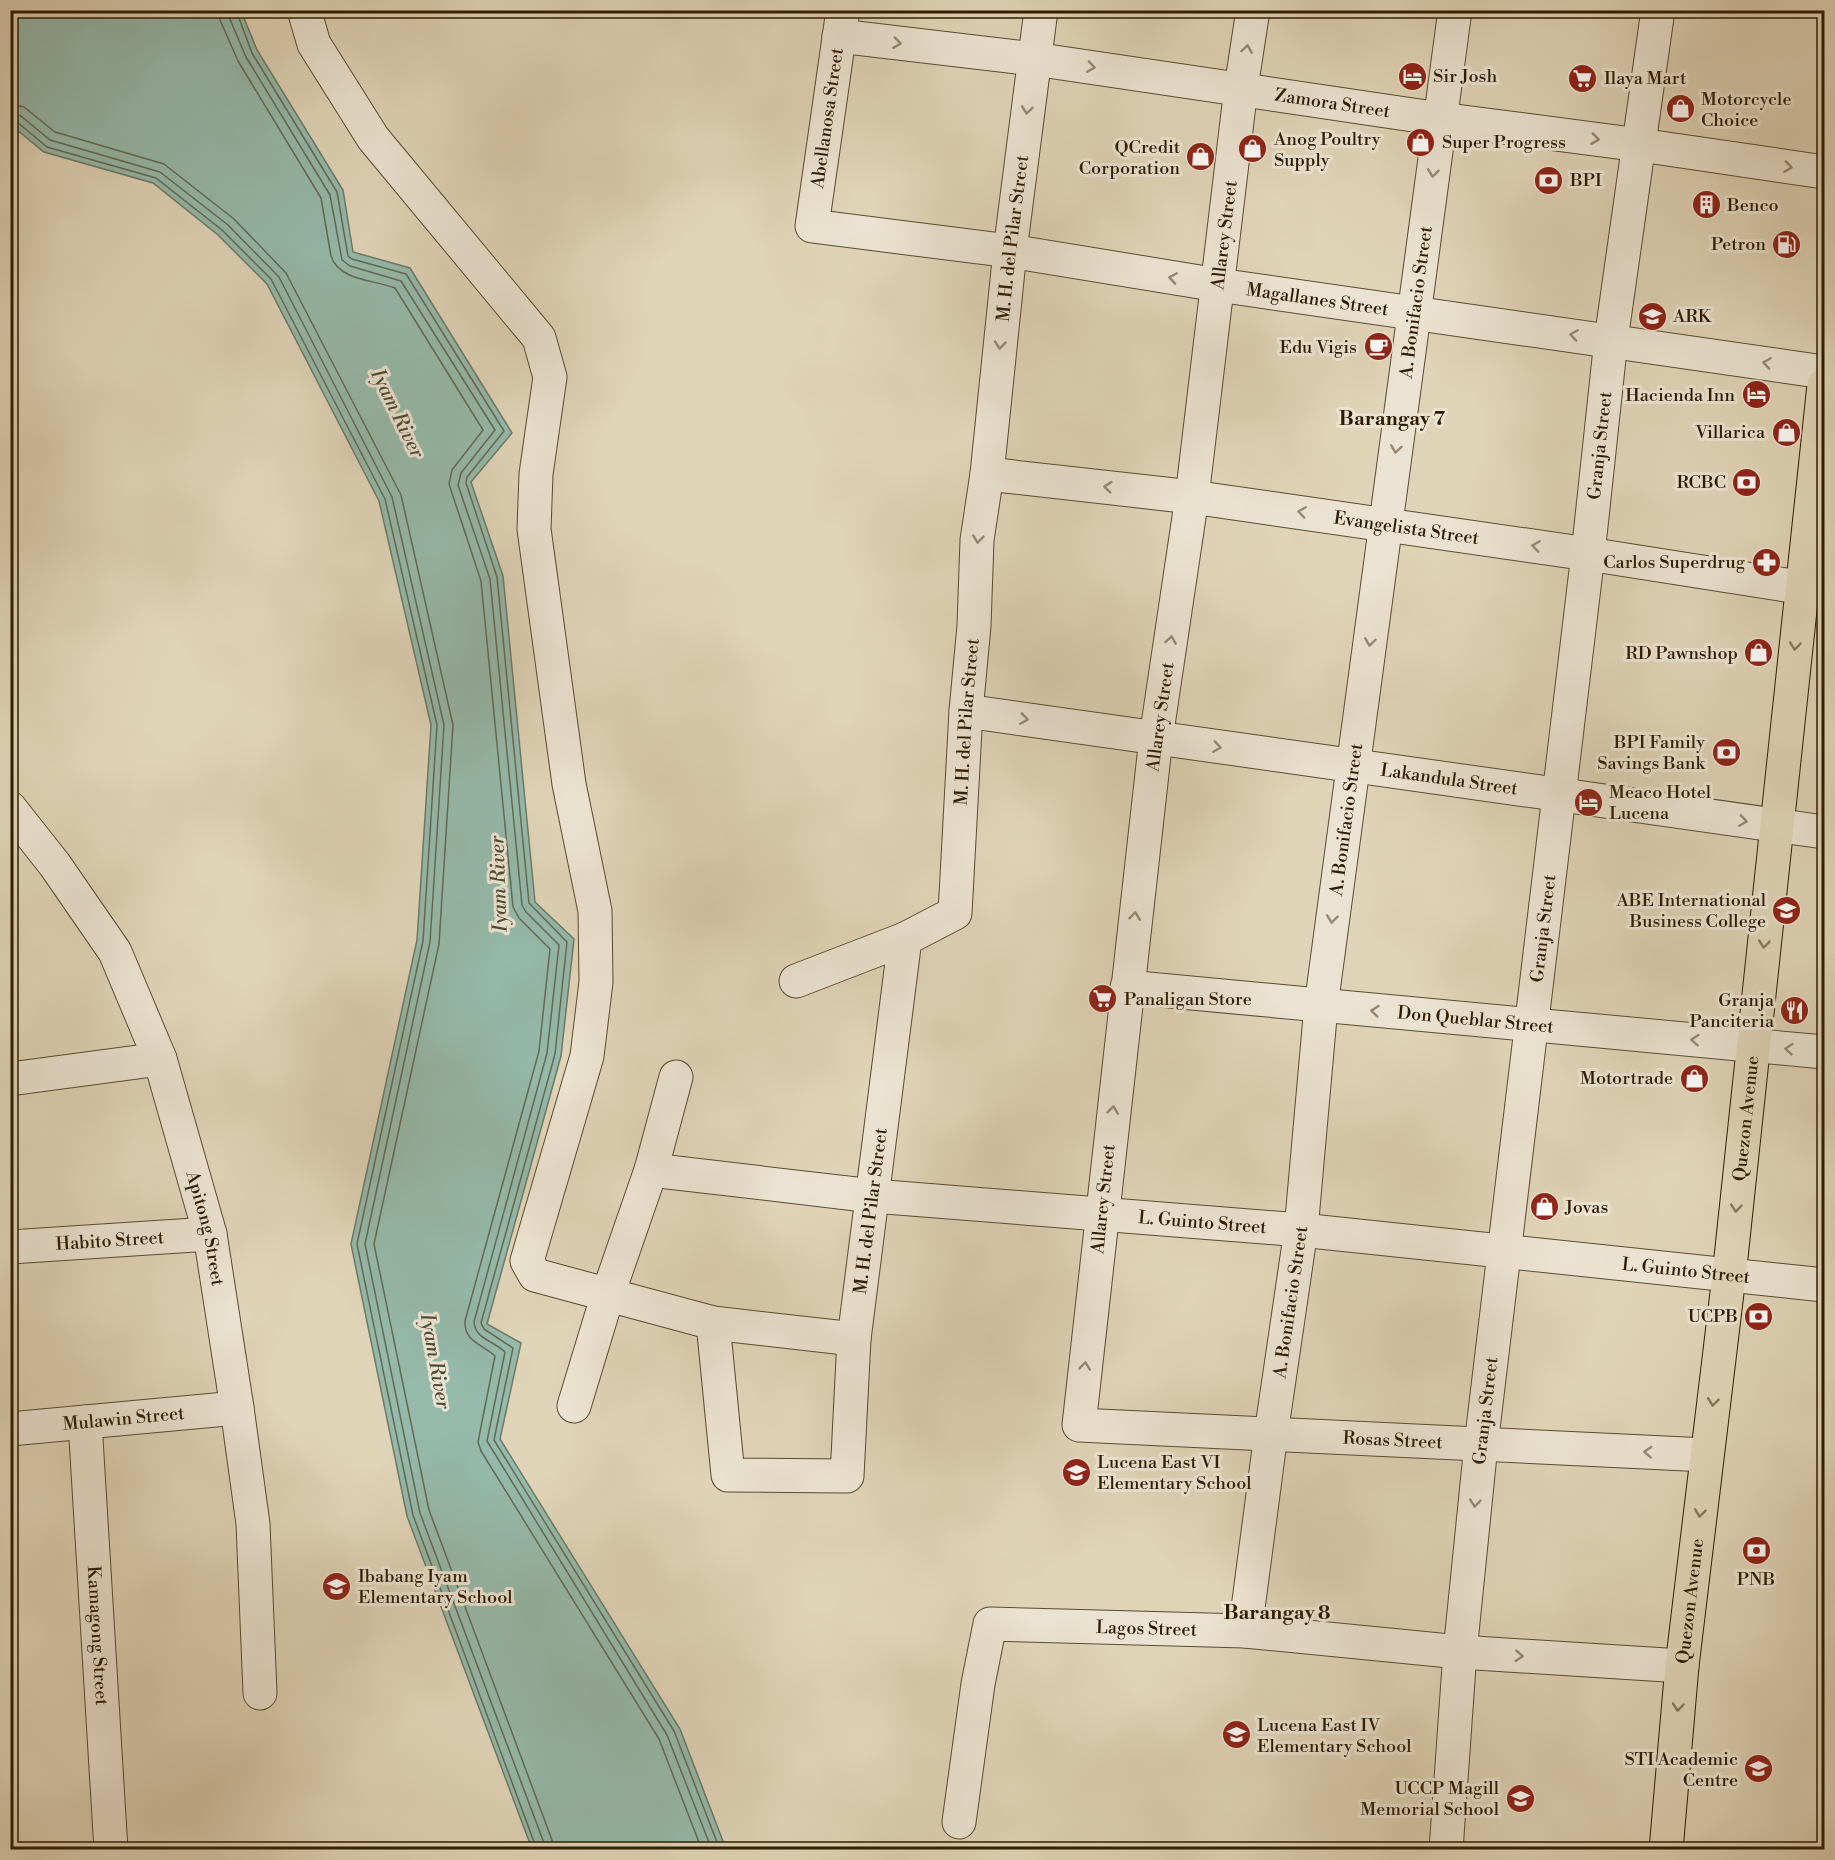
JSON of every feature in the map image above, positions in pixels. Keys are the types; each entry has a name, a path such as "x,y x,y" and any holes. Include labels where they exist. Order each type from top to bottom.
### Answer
{"main road":[{"name":"Quezon Avenue","path":"1666,1850 1682,1666 1729,1276 1777,826 1813,590 1824,385"}],"street":[{"path":"304,10 314,44 373,138 538,338 550,377 536,474 534,530 568,784 595,911 596,982 587,1056 527,1261 535,1275 713,1323 854,1339"},
{"name":"M. H. del Pilar Street","path":"713,1323 728,1475 847,1476 854,1339 904,939 955,913 966,711 974,626 977,540 987,474 1010,251 1041,10"},
{"name":"Allarey Street","path":"1078,1425 1156,738 1192,496 1240,88 1253,10"},
{"name":"A. Bonifacio Street","path":"1245,1631 1270,1434 1301,1230 1321,1006 1352,766 1455,10"},
{"name":"Granja Street","path":"1446,1850 1460,1652 1480,1445 1588,554 1611,340 1658,10"},
{"name":"Zamora Street","path":"841,23 1034,59 1440,119 1824,172"},
{"name":"Abellanosa Street","path":"812,226 841,23"},
{"name":"Magallanes Street","path":"812,226 1010,251 1218,285 1824,372"},
{"name":"Evangelista Street","path":"987,474 1192,496 1588,554 1813,590"},
{"name":"Lakandula Street","path":"966,711 1824,832"},
{"name":"Apitong Street","path":"10,808 55,865 115,952 160,1059 210,1234 253,1524 260,1693"},
{"path":"796,981 904,939"},
{"name":"Don Queblar Street","path":"1126,987 1824,1052"},
{"path":"10,1079 160,1059"},
{"path":"574,1406 608,1294 651,1170 676,1077"},
{"name":"L. Guinto Street","path":"651,1170 873,1196 1301,1230 1824,1285"},
{"name":"Habito Street","path":"10,1247 210,1234"},
{"name":"Mulawin Street","path":"10,1429 237,1407"},
{"name":"Kamagong Street","path":"85,1422 111,1850"},
{"name":"Rosas Street","path":"1078,1425 1707,1455"},
{"name":"Lagos Street","path":"959,1822 978,1684 990,1624 1245,1631 1460,1652 1682,1666"}],"water":[{"name":"Iyam River","path":"10,11 241,11 257,50 343,190 353,252 410,268 512,433 471,482 503,576 535,902 574,939 561,1056 487,1324 521,1343 500,1439 680,1729 726,1849 532,1849 407,1516 351,1244 417,940 431,725 379,501 267,284 218,235 153,183 44,152 11,125"}],"place":[{"name":"Sir Josh","path":"1412,76"},
{"name":"Ilaya Mart","path":"1583,78"},
{"name":"Motorcycle Choice","path":"1680,109"},
{"name":"Super Progress","path":"1421,142"},
{"name":"Anog Poultry Supply","path":"1253,149"},
{"name":"QCredit Corporation","path":"1201,157"},
{"name":"BPI","path":"1549,180"},
{"name":"Benco","path":"1706,205"},
{"name":"Petron","path":"1787,244"},
{"name":"ARK","path":"1652,316"},
{"name":"Edu Vigis","path":"1378,347"},
{"name":"Hacienda Inn","path":"1756,395"},
{"name":"Villarica","path":"1786,432"},
{"name":"RCBC","path":"1747,482"},
{"name":"Carlos Superdrug","path":"1766,562"},
{"name":"RD Pawnshop","path":"1759,653"},
{"name":"BPI Family Savings Bank","path":"1726,752"},
{"name":"Meaco Hotel Lucena","path":"1588,802"},
{"name":"ABE International Business College","path":"1787,910"},
{"name":"Panaligan Store","path":"1103,999"},
{"name":"Granja Panciteria","path":"1795,1010"},
{"name":"Motortrade","path":"1694,1078"},
{"name":"Jovas","path":"1544,1207"},
{"name":"UCPB","path":"1759,1316"},
{"name":"Lucena East VI Elementary School","path":"1076,1472"},
{"name":"PNB","path":"1756,1550"},
{"name":"Ibabang Iyam Elementary School","path":"337,1586"},
{"name":"Lucena East IV Elementary School","path":"1236,1735"},
{"name":"STI Academic Centre","path":"1759,1769"},
{"name":"UCCP Magill Memorial School","path":"1520,1798"}],"district":[{"name":"Barangay 7","path":"1392,418"},
{"name":"Barangay 8","path":"1277,1612"}]}
